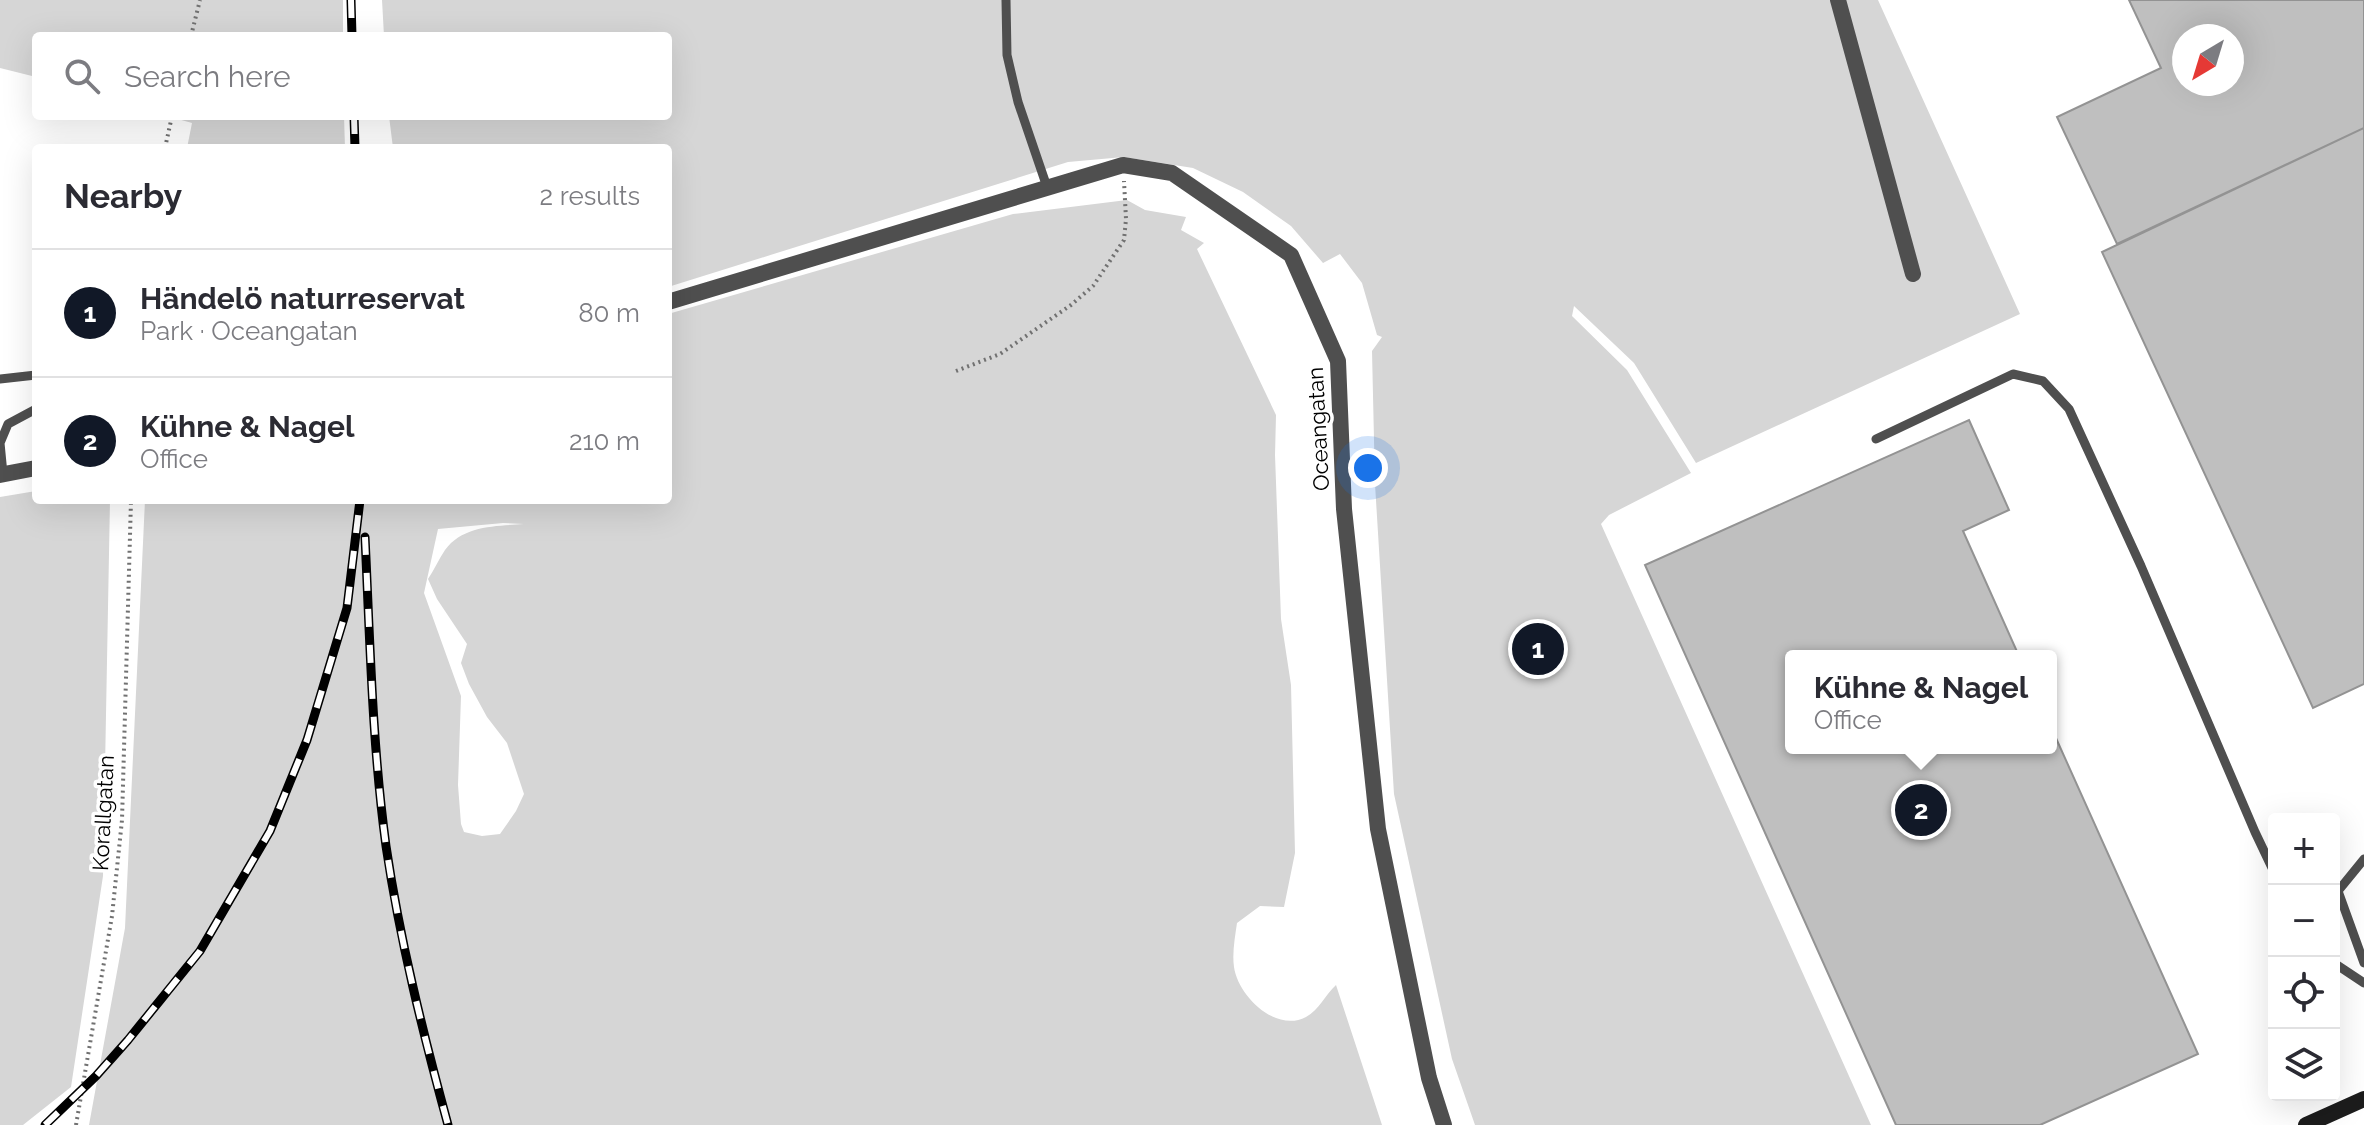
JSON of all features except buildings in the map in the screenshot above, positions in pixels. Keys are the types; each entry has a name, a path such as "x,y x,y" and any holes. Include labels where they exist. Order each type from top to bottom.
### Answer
{"street":[{"path":"1838,0 1913,274"},
{"name":"Oceangatan","path":"672,301 1123,165 1172,173 1291,255 1338,361 1344,509 1378,829 1429,1078 1444,1125"},
{"path":"1,474 32,469"},
{"path":"2306,1125 2364,1099"}],"lane":[{"path":"1006,0 1007,55 1018,102 1047,187"},
{"path":"1876,439 2013,374 2043,381 2069,409 2141,566 2268,859"},
{"path":"0,379 32,375"},
{"path":"1,474 0,443 8,424 32,411"},
{"path":"2364,859 2338,891 2364,963"},
{"path":"2340,967 2364,983"}],"path":[{"path":"192,32 200,0"},
{"path":"166,144 171,120"},
{"path":"956,371 1000,354 1093,286 1124,240 1123,165"},
{"name":"Korallgatan","path":"76,1125 112,916 122,820 131,504"}],"shaded area":[{"path":"0,0 343,0 343,32 32,32 32,76 0,68"},
{"path":"382,0 1878,0 2020,314 1696,463 1634,363 1574,306 1572,316 1627,370 1691,473 1609,515 1601,524 1871,1125 1475,1125 1452,1059 1394,794 1375,484 1372,351 1382,337 1377,335 1362,283 1340,254 1323,263 1291,226 1243,192 1193,168 1124,157 1068,162 672,286 672,144 392,144 390,120 672,120 672,32 384,32"},
{"path":"181,120 344,120 345,144 188,144 192,123"},
{"path":"1127,200 1145,210 1186,217 1181,230 1204,243 1197,249 1276,415 1281,619 1291,685 1295,853 1284,907 1260,906 1237,923 1234,967 1251,1000 1271,1016 1283,1020 1294,1021 1311,1014 1336,985 1382,1125 89,1125 125,928 145,504 672,504 672,313 1013,214","holes":["503,523 524,524 471,531 452,542 428,579 437,599 467,644 461,663 487,717 507,743 524,794 500,834 482,836 464,832 461,824 458,785 461,696 424,593 438,529"]},
{"path":"32,492 32,504 110,504 103,876 71,1087 23,1125 0,1125 0,497"}],"railway":[{"path":"351,0 352,32"},
{"path":"354,120 355,144"},
{"path":"45,1125 96,1076 200,951 270,831 307,740 347,608 360,504"},
{"path":"365,537 375,730 386,846 413,987 448,1125"}],"place":[{"name":"Händelö naturreservat","path":"1538,649"},
{"name":"Kühne & Nagel","path":"1921,810"}]}
